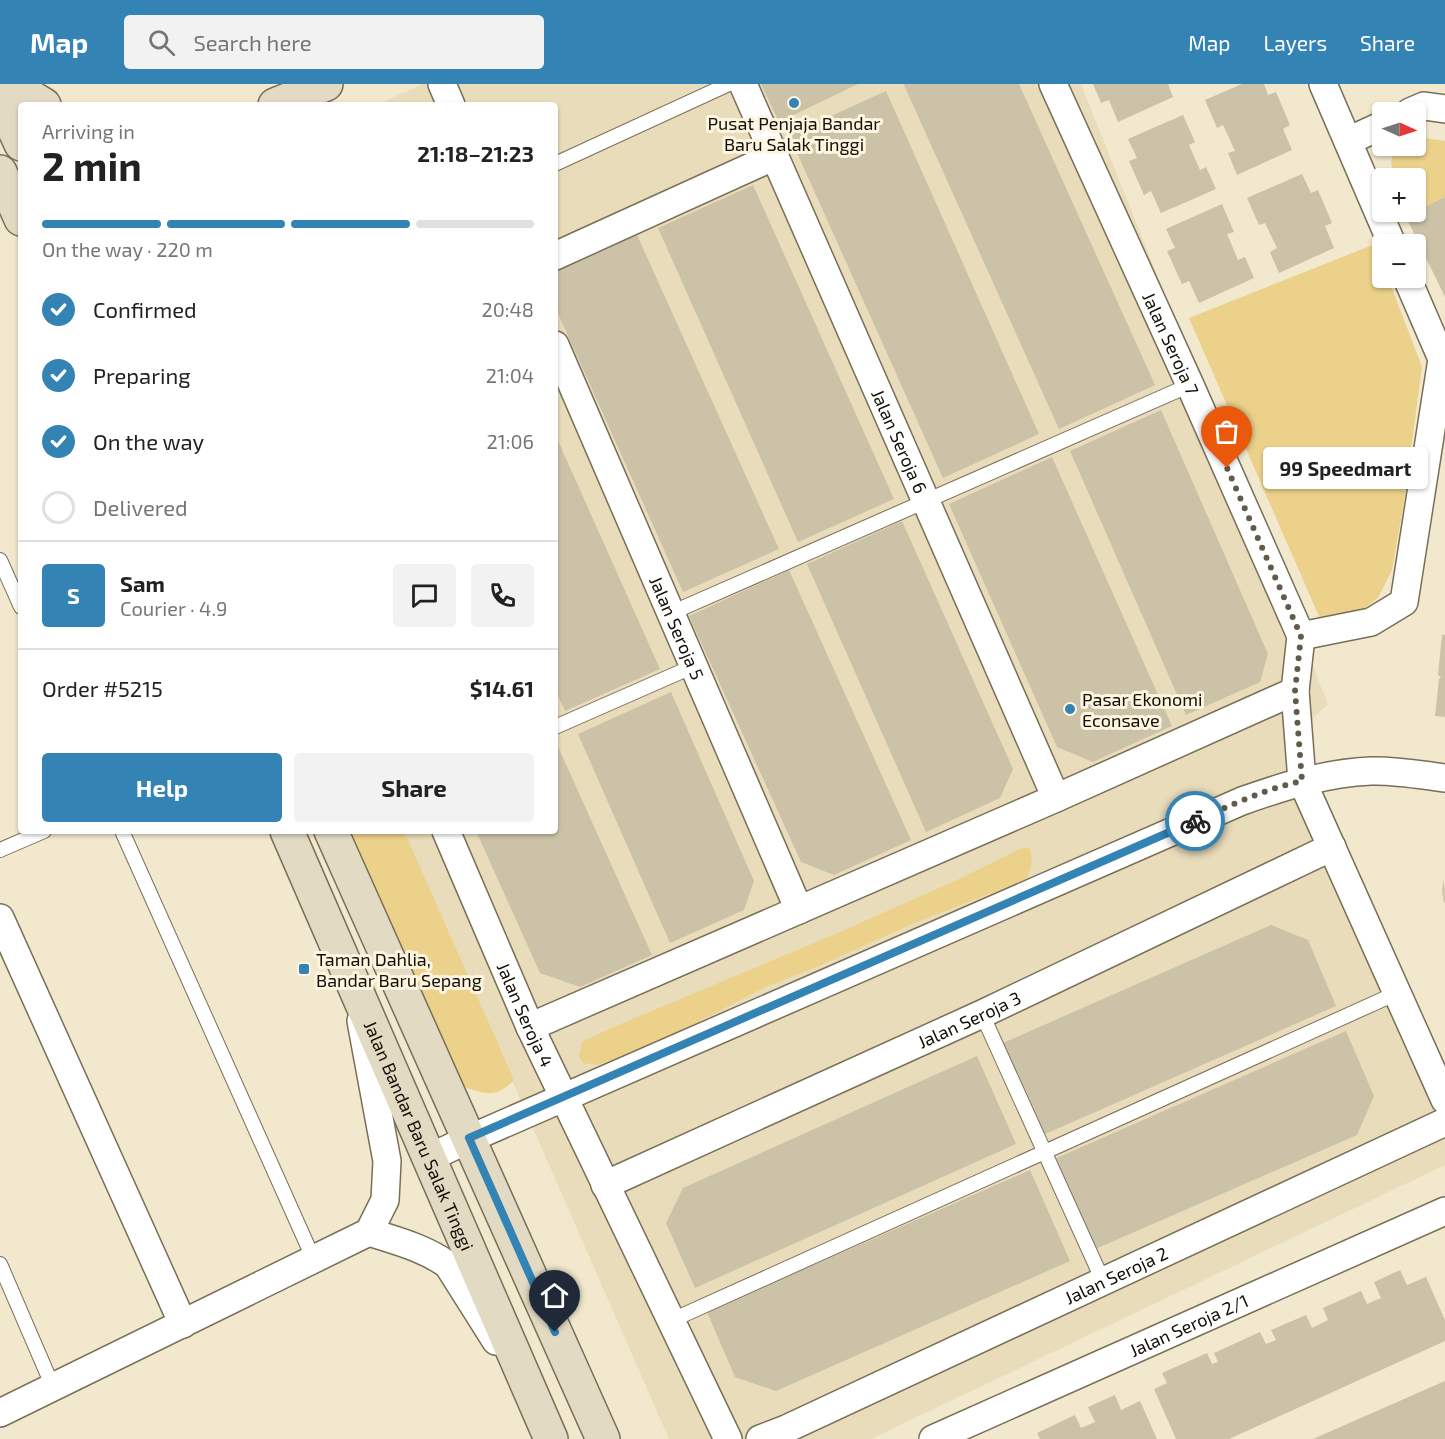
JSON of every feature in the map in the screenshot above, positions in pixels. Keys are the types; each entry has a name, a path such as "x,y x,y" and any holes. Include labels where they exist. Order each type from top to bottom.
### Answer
{"main road":[{"path":"15,84 21,91 39,102"},
{"path":"282,102 326,84"},
{"path":"0,98 18,137"},
{"path":"0,172 18,210"},
{"name":"Jalan Bandar Baru Salak Tinggi","path":"288,834 551,1439"},
{"path":"332,834 603,1439"}],"street":[{"path":"442,84 451,102"},
{"name":"Jalan Seroja 6","path":"743,84 1056,798"},
{"name":"Jalan Seroja 7","path":"1053,84 1301,636"},
{"path":"1323,84 1388,234"},
{"path":"1426,106 1445,109"},
{"path":"1347,141 1372,130"},
{"path":"558,255 775,156"},
{"path":"1411,288 1442,359 1404,602 1371,622 1301,636 1295,691 1302,781 1397,993 1433,1049 1445,1100"},
{"name":"Jalan Seroja 5","path":"558,360 563,386 671,613 799,910"},
{"path":"530,1027 1056,798 1295,691"},
{"path":"429,1158 469,1138 1242,801 1288,784 1332,775 1373,771 1445,778"},
{"name":"Jalan Seroja 4","path":"447,834 530,1027 728,1439"},
{"name":"Jalan Seroja 3","path":"606,1185 982,1014 1332,847"},
{"path":"0,918 183,1324"},
{"path":"0,1413 369,1232 385,1200 387,1161 355,987"},
{"name":"Jalan Seroja 2","path":"760,1439 786,1429 1445,1122"},
{"name":"Jalan Seroja 2/1","path":"933,1439 1445,1211"},
{"path":"369,1232 415,1247 448,1264 536,1405"}],"lane":[{"path":"558,163 729,84"},
{"path":"671,613 1190,385"},
{"path":"0,560 18,600"},
{"path":"558,726 694,666"},
{"path":"0,850 37,834"},
{"path":"123,834 314,1260"},
{"path":"670,1321 1397,993"},
{"path":"982,1014 1103,1281"},
{"path":"0,1264 53,1387"}],"shaded area":[{"path":"423,84 1081,84 1328,704 1285,744 1445,1141 1445,1165 871,1439 669,1439 404,834 558,834 558,102 383,102"},
{"path":"1426,138 1445,141 1445,292 1426,250 1426,234 1419,234 1414,222 1426,222 1426,168 1392,168 1392,156 1426,156"},
{"path":"1372,245 1372,288 1392,288 1422,367 1404,502 1392,570 1378,598 1359,612 1321,621 1189,318"},
{"path":"348,834 405,834 514,1080 501,1090 490,1093 462,1086"},
{"path":"1022,848 1029,848 1032,860 1027,879 912,924 766,987 678,1032 629,1053 598,1065 583,1063 579,1056 582,1042 609,1029 833,935 957,880"}],"building":[{"name":"Pusat Penjaja Bandar Baru Salak Tinggi","path":"761,84 858,84 779,122"},
{"path":"905,84 1019,84 1155,385 1059,429"},
{"path":"1093,84 1168,84 1173,97 1118,122 1109,100 1101,103"},
{"path":"1242,84 1264,84 1268,95 1276,92 1290,125 1283,129 1292,150 1237,175 1228,153 1235,151 1223,125 1217,128 1205,100"},
{"path":"886,91 1039,434 943,478 789,135"},
{"path":"1183,115 1195,142 1189,145 1200,170 1206,167 1216,189 1161,213 1151,191 1144,195 1129,161 1137,158 1128,139"},
{"path":"1302,174 1311,193 1318,190 1332,223 1325,226 1334,248 1279,273 1270,252 1277,248 1265,223 1259,225 1247,198"},
{"path":"753,185 894,499 798,542 658,228"},
{"path":"1445,197 1445,297 1426,258 1426,234 1414,234 1408,222 1426,222 1426,207"},
{"path":"1222,204 1234,232 1227,234 1238,260 1245,257 1254,278 1199,303 1189,281 1182,284 1167,251 1175,248 1166,229"},
{"path":"637,235 779,549 683,592 558,314 558,271"},
{"path":"1161,410 1268,654 1260,682 1186,715 1070,451"},
{"path":"558,441 660,669 565,711 558,696"},
{"path":"1052,457 1172,726 1093,762 1057,747 949,504"},
{"path":"902,521 1013,769 1000,798 926,832 807,564"},
{"path":"789,570 911,840 834,875 801,862 689,616"},
{"path":"1442,635 1445,635 1445,717 1435,716 1441,677 1438,675"},
{"path":"671,692 754,881 744,910 670,943 578,734"},
{"path":"558,747 652,955 580,987 540,973 477,834 558,834"},
{"path":"1444,879 1445,903 1442,890"},
{"path":"1271,925 1308,940 1336,1006 1043,1135 1003,1043"},
{"path":"1346,1031 1374,1096 1357,1135 1091,1251 1052,1160"},
{"path":"977,1056 1016,1144 695,1288 666,1223 683,1188"},
{"path":"1030,1170 1070,1261 776,1391 735,1377 707,1312"},
{"path":"1400,1270 1407,1285 1426,1277 1445,1320 1445,1341 1229,1439 1176,1439 1154,1389 1167,1383 1162,1373 1207,1353 1212,1364 1218,1362 1214,1353 1260,1332 1266,1344 1276,1340 1271,1330 1306,1315 1312,1328 1328,1320 1323,1308 1361,1291 1367,1304 1381,1298 1374,1282"},
{"path":"1445,1381 1445,1439 1313,1439"},
{"path":"1115,1395 1121,1410 1140,1401 1157,1439 1040,1439 1037,1433 1075,1415 1081,1428 1095,1422 1088,1407"}],"way so far":[{"path":"1195,821 1242,801 1302,781 1295,691 1301,636 1227,468"}],"place":[{"name":"Pusat Penjaja Bandar Baru Salak Tinggi","path":"794,103"},
{"name":"99 Speedmart","path":"1227,468"},
{"name":"Pasar Ekonomi Econsave","path":"1070,709"},
{"name":"Taman Dahlia, Bandar Baru Sepang","path":"304,969"}],"route":[{"path":"555,1332 469,1138 1195,821"}]}
